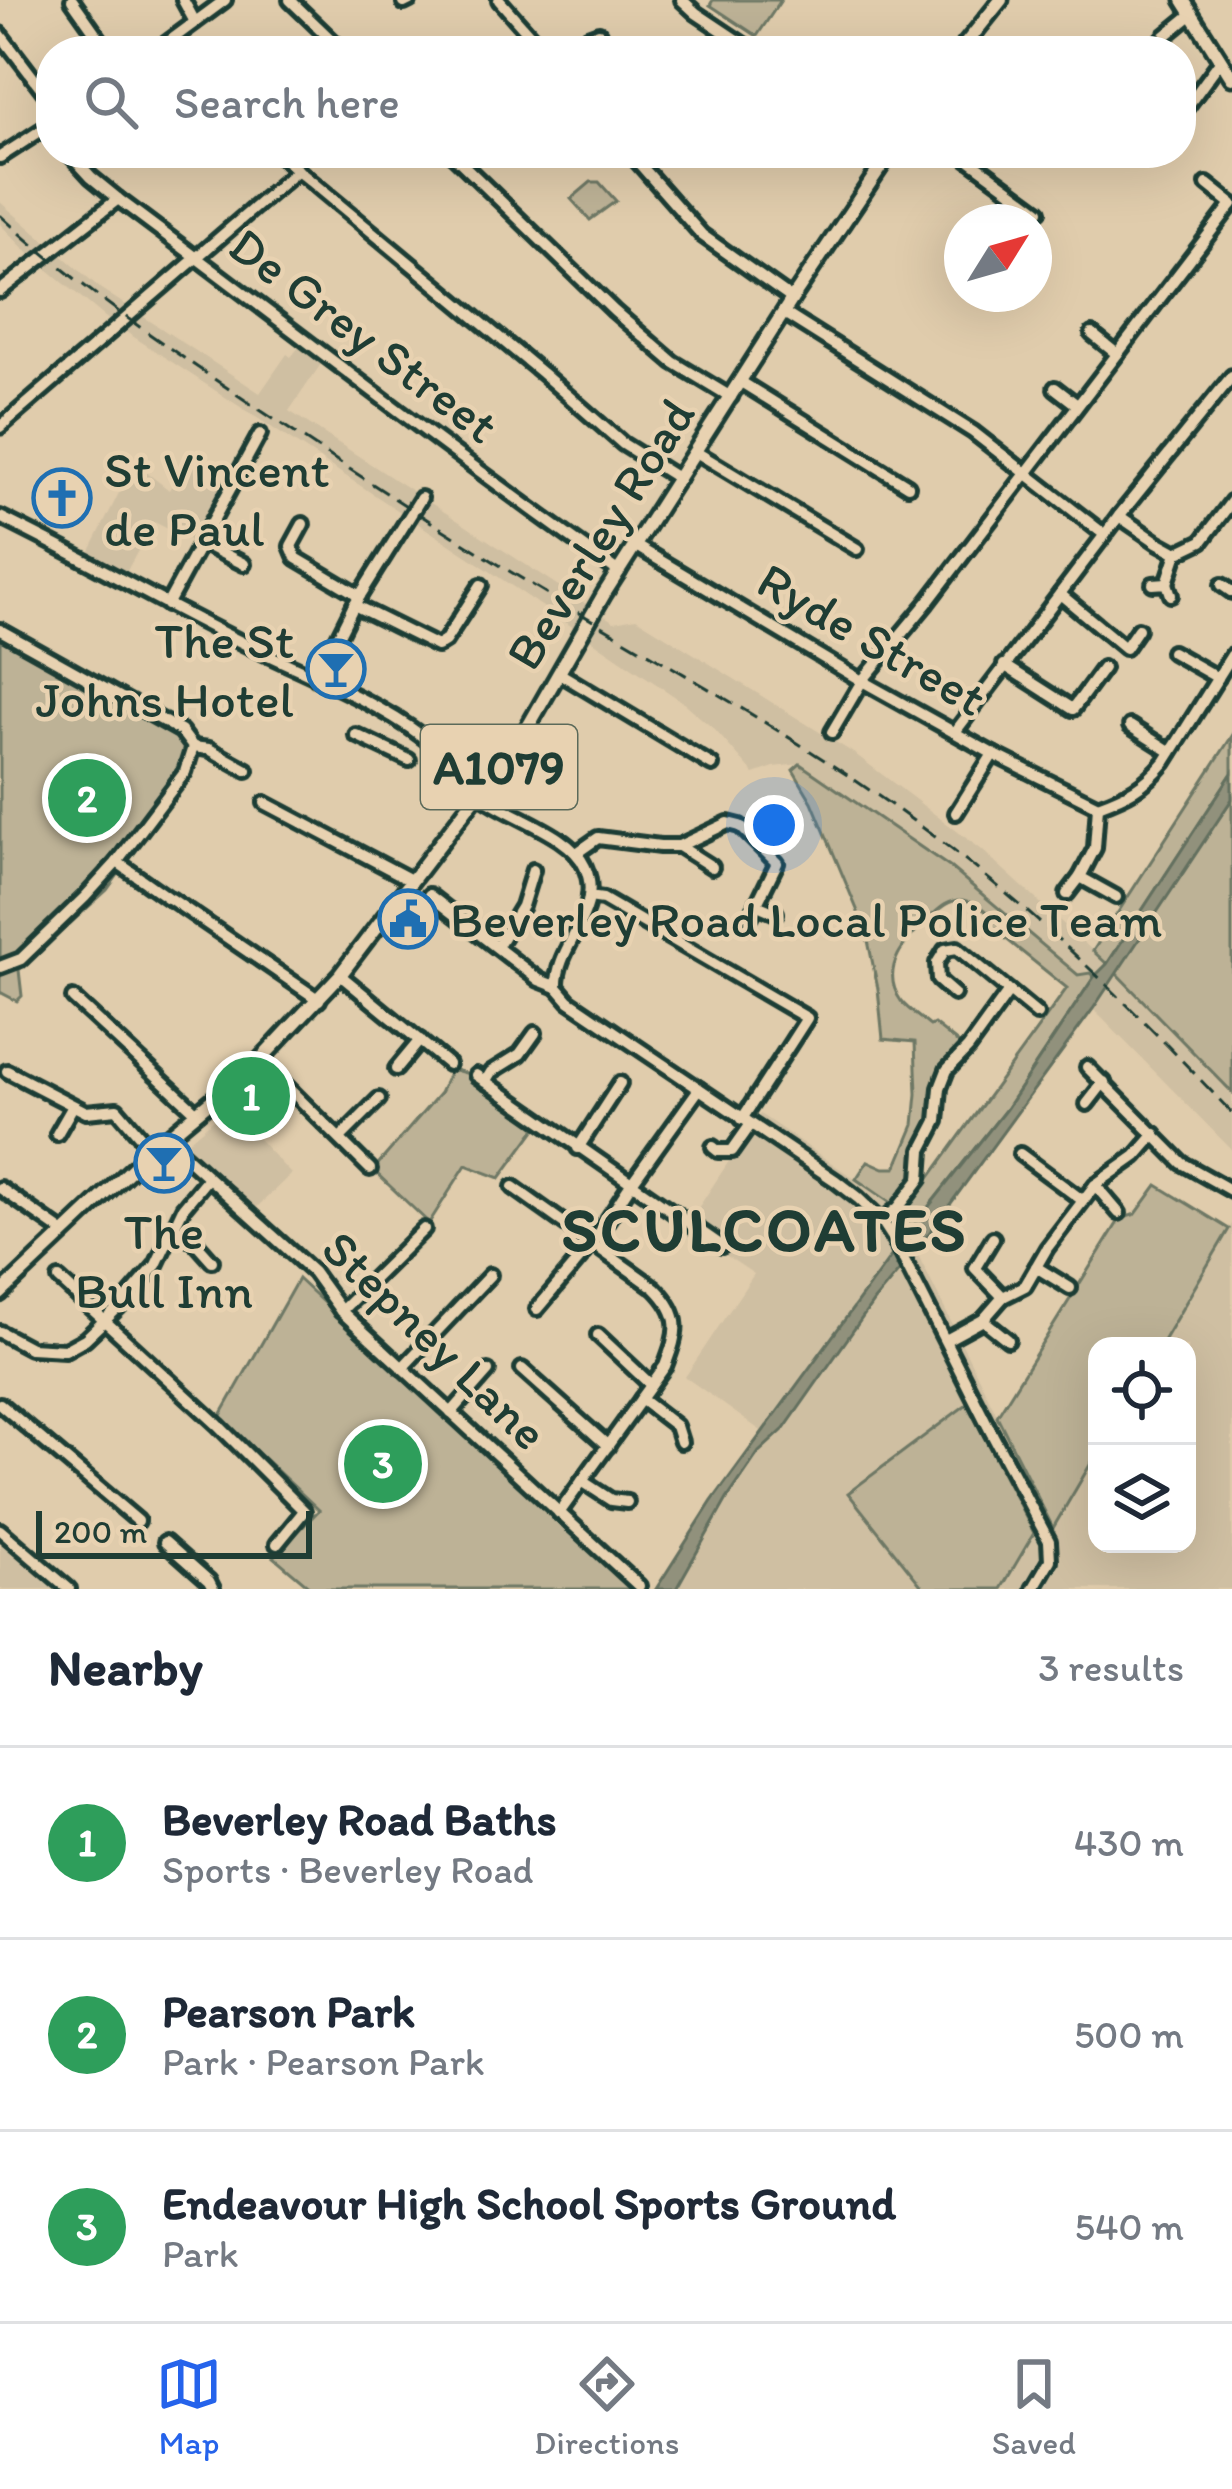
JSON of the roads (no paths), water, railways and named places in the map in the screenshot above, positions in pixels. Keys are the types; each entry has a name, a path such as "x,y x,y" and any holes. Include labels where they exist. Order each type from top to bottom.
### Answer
{"main road":[{"path":"1183,0 1232,78"},
{"path":"972,36 999,1"},
{"name":"Beverley Road","path":"0,1294 152,1150 260,1060 340,975 525,732 619,572 880,168"}],"street":[{"path":"72,0 97,36"},
{"path":"183,0 195,22"},
{"path":"182,36 225,0"},
{"path":"290,0 327,36"},
{"path":"682,0 730,36"},
{"path":"501,1 531,36"},
{"path":"1169,36 1192,14"},
{"path":"591,36 599,33"},
{"path":"0,34 36,81"},
{"path":"1196,94 1221,60"},
{"path":"0,138 5,154 36,135"},
{"name":"De Grey Street","path":"83,168 463,460 619,572"},
{"path":"296,168 623,444 679,479"},
{"path":"467,168 673,362 731,397"},
{"path":"643,168 702,236 793,299"},
{"path":"981,168 1030,204"},
{"path":"0,427 298,170"},
{"path":"832,732 862,681 1232,204 1207,184"},
{"path":"0,291 118,199"},
{"path":"784,313 973,432 1106,535"},
{"path":"1093,334 1117,354"},
{"path":"955,732 1232,376"},
{"path":"741,382 908,486"},
{"path":"1055,388 1077,405"},
{"path":"166,605 260,434"},
{"path":"696,452 857,549"},
{"path":"317,680 357,601 421,498"},
{"path":"1177,553 1202,541 1232,502"},
{"path":"1119,516 1177,553"},
{"path":"0,517 387,714 424,737 459,768 479,794 578,852 588,871 590,897 556,974 556,987"},
{"path":"303,524 291,545 296,558 357,601 437,646 481,585"},
{"path":"200,542 240,562 245,546"},
{"name":"Ryde Street","path":"636,545 862,681 1099,806"},
{"path":"1153,584 1169,589 1177,553"},
{"path":"1060,594 1125,648 1138,629"},
{"path":"0,630 181,731 193,746 247,770"},
{"path":"1172,652 1218,678"},
{"path":"1066,894 1095,848 1099,806 1132,793 1154,775 1232,655"},
{"path":"1004,665 1073,709 1103,668"},
{"path":"559,673 712,765"},
{"path":"374,742 387,714"},
{"path":"1130,726 1171,752"},
{"path":"356,734 410,760"},
{"path":"1136,748 1145,735"},
{"path":"0,967 20,959 117,862 185,772 193,746"},
{"path":"956,813 993,754"},
{"path":"265,803 410,880"},
{"path":"578,852 598,838 679,846 728,823 740,826 777,863 754,911 776,913"},
{"path":"679,846 712,867"},
{"path":"117,862 319,1000"},
{"path":"497,946 522,906 533,870"},
{"path":"1080,877 1116,897"},
{"path":"429,895 538,980 556,987 569,1001 836,1180 882,1221 1049,1541 1050,1560 1033,1589"},
{"path":"590,897 603,899 807,1018 732,1151 713,1147"},
{"path":"954,994 938,980 938,963 945,950 957,948 1037,1014"},
{"path":"340,975 448,1064"},
{"path":"882,1221 920,1180 922,1150 937,1121 946,1070 1009,991"},
{"path":"73,998 196,1113"},
{"path":"535,1033 526,1058 481,1079 722,1246"},
{"path":"396,1070 420,1040"},
{"path":"260,1060 370,1168"},
{"path":"1087,1066 1183,1162 1231,1199"},
{"path":"8,1071 86,1112 117,1109 152,1150"},
{"path":"1087,1104 1104,1082"},
{"path":"578,1148 620,1083"},
{"path":"537,1310 592,1244 699,1088"},
{"path":"340,1138 380,1099"},
{"path":"57,1134 73,1106"},
{"path":"946,1340 983,1320 1004,1297 1024,1286 1082,1200 1155,1134"},
{"name":"Stepney Lane","path":"177,1150 313,1272 341,1311 639,1586"},
{"path":"1020,1154 1082,1200"},
{"path":"1035,1186 1045,1172"},
{"path":"0,1332 30,1348 65,1350 85,1340 156,1265 183,1208 207,1179"},
{"path":"1095,1185 1119,1213"},
{"path":"513,1186 655,1288 676,1317 675,1340 665,1366 559,1513"},
{"path":"0,1188 63,1232"},
{"path":"174,1227 212,1261"},
{"path":"341,1311 424,1229"},
{"path":"993,1238 975,1268 1004,1297"},
{"path":"1036,1268 1070,1288"},
{"path":"402,1368 490,1275"},
{"path":"59,1279 304,1511 277,1544"},
{"path":"983,1320 1008,1340"},
{"path":"598,1335 651,1385"},
{"path":"522,1369 608,1446"},
{"path":"451,1413 488,1371"},
{"path":"641,1399 676,1426 681,1442"},
{"path":"0,1404 138,1521"},
{"path":"582,1481 611,1500 627,1502"},
{"path":"0,1530 69,1589"},
{"path":"165,1542 213,1589"}],"railway":[{"path":"0,215 89,289 245,400 485,556 785,735 956,852 1079,959 1232,1113"}],"place":[{"name":"St Vincent de Paul","path":"62,498"},
{"name":"The St Johns Hotel","path":"336,669"},
{"name":"Pearson Park","path":"87,798"},
{"name":"Beverley Road Local Police Team","path":"408,919"},
{"name":"Beverley Road Baths","path":"251,1096"},
{"name":"The Bull Inn","path":"164,1163"},
{"name":"Endeavour High School Sports Ground","path":"383,1464"}],"district":[{"name":"SCULCOATES","path":"765,1229"}]}
